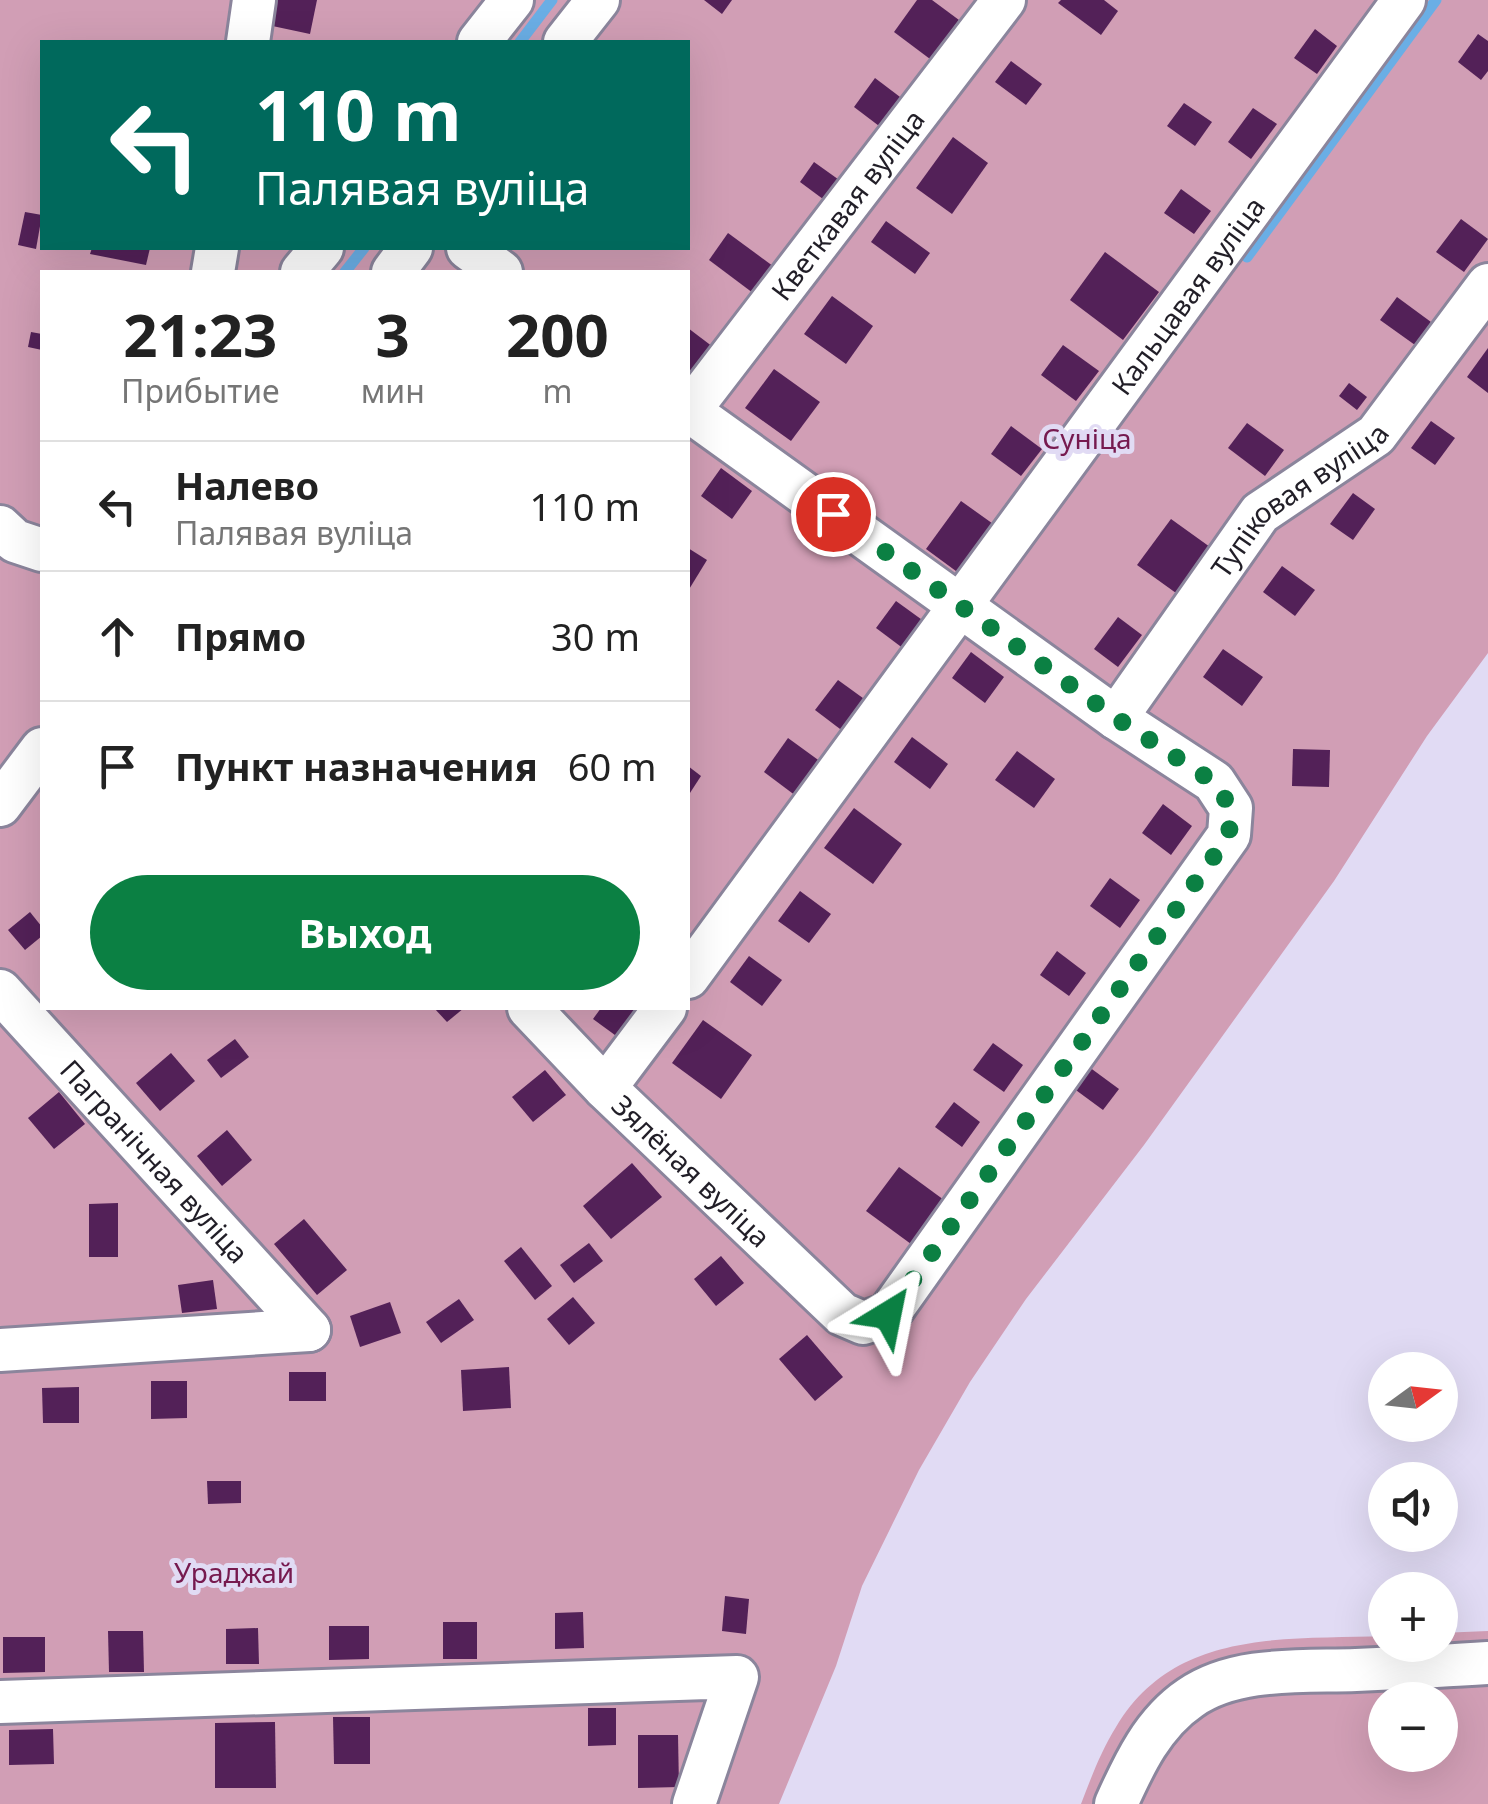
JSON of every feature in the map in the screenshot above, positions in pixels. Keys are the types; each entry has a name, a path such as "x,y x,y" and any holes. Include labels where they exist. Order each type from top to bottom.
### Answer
{"lane":[{"path":"248,40 254,0"},
{"path":"481,40 512,0"},
{"path":"568,40 598,0"},
{"name":"Кветкавая вуліца","path":"692,421 1004,0"},
{"name":"Кальцавая вуліца","path":"690,974 1404,0"},
{"path":"304,270 320,250"},
{"path":"471,250 499,270"},
{"name":"Тупіковая вуліца","path":"1116,718 1260,513 1376,434 1488,286"},
{"path":"692,421 962,606 1116,718"},
{"path":"0,527 14,541 40,549"},
{"name":"Зялёная вуліца","path":"530,1010 605,1088 842,1314 864,1323 888,1315 1229,835 1231,808 1214,782 1116,718"},
{"path":"0,804 40,752"},
{"name":"Пагранічная вуліца","path":"0,991 309,1330 0,1350"},
{"path":"605,1088 664,1010"},
{"path":"1116,1804 1133,1765 1157,1728 1192,1697 1232,1680 1275,1673 1488,1664"},
{"path":"0,1702 738,1677 694,1804"}],"green space":[{"name":"Суніца","path":"0,0 1488,0 1488,653 1427,736 1334,881 1144,1145 1026,1299 970,1382 919,1470 862,1586 836,1666 779,1804 0,1804"},
{"path":"1488,1631 1488,1804 1081,1804 1116,1727 1140,1695 1169,1672 1201,1656 1235,1646 1368,1636 1368,1662 1458,1662 1458,1632"}],"building":[{"path":"268,0 317,0 310,34 263,24"},
{"path":"704,0 732,0 722,14"},
{"path":"917,0 932,0 959,20 930,59 894,32"},
{"path":"1104,0 1118,11 1101,35 1058,3"},
{"path":"1315,29 1337,46 1317,74 1294,58"},
{"path":"1478,34 1488,41 1488,71 1481,80 1458,62"},
{"path":"1011,61 1042,84 1026,105 995,82"},
{"path":"875,78 908,103 887,132 854,107"},
{"path":"1184,103 1212,122 1195,146 1167,126"},
{"path":"1253,108 1277,124 1251,159 1228,142"},
{"path":"953,137 988,163 952,214 916,188"},
{"path":"814,162 842,182 827,202 800,182"},
{"path":"1181,189 1211,211 1194,234 1164,213"},
{"path":"25,212 40,215 36,249 18,245"},
{"path":"1461,219 1488,239 1464,272 1436,252"},
{"path":"886,221 930,253 915,274 871,242"},
{"path":"728,233 777,269 757,296 709,260"},
{"path":"91,250 150,250 146,265 90,254"},
{"path":"1105,252 1159,292 1123,340 1070,300"},
{"path":"832,296 873,326 846,364 804,334"},
{"path":"1397,297 1431,322 1415,345 1380,320"},
{"path":"690,330 713,347 694,373 690,370"},
{"path":"31,332 40,334 40,350 28,347"},
{"path":"1063,345 1099,371 1076,401 1041,375"},
{"path":"1488,348 1488,393 1467,377"},
{"path":"774,369 820,402 791,441 745,408"},
{"path":"1349,383 1367,397 1357,410 1339,396"},
{"path":"1431,421 1455,438 1435,465 1411,448"},
{"path":"1247,423 1284,450 1265,476 1228,448"},
{"path":"1011,426 1042,449 1021,476 991,454"},
{"path":"721,468 752,491 732,519 701,496"},
{"path":"1353,493 1375,509 1353,540 1330,524"},
{"path":"961,501 996,526 960,574 926,549"},
{"path":"1171,519 1210,547 1176,593 1137,565"},
{"path":"690,549 707,560 690,588"},
{"path":"1282,566 1315,590 1295,616 1263,592"},
{"path":"896,601 925,622 904,649 876,628"},
{"path":"1118,617 1142,635 1118,667 1094,649"},
{"path":"1223,649 1263,677 1242,706 1203,677"},
{"path":"971,652 1004,677 985,703 952,678"},
{"path":"838,680 867,701 844,732 815,710"},
{"path":"912,737 948,764 930,789 894,762"},
{"path":"788,738 821,762 796,796 764,772"},
{"path":"1293,749 1330,750 1329,787 1292,786"},
{"path":"1017,751 1055,779 1034,808 995,780"},
{"path":"690,768 701,776 690,793"},
{"path":"1163,804 1192,826 1171,855 1142,833"},
{"path":"854,808 902,844 873,884 824,848"},
{"path":"1110,878 1140,900 1120,928 1090,906"},
{"path":"800,891 831,914 809,943 778,921"},
{"path":"30,912 40,924 40,938 25,950 8,930"},
{"path":"1057,951 1086,973 1069,996 1040,975"},
{"path":"749,956 782,980 762,1006 730,982"},
{"path":"436,1010 462,1010 447,1022"},
{"path":"600,1010 640,1010 619,1038 593,1019"},
{"path":"703,1020 752,1055 721,1099 672,1063"},
{"path":"235,1039 249,1057 221,1078 207,1060"},
{"path":"993,1043 1023,1065 1004,1092 973,1070"},
{"path":"171,1053 195,1081 160,1111 136,1083"},
{"path":"1085,1064 1119,1089 1103,1110 1069,1085"},
{"path":"545,1070 566,1095 533,1122 512,1097"},
{"path":"59,1092 85,1124 54,1149 28,1118"},
{"path":"954,1102 980,1122 962,1147 935,1127"},
{"path":"227,1130 252,1160 222,1186 197,1156"},
{"path":"632,1163 662,1197 611,1239 583,1206"},
{"path":"899,1167 944,1200 911,1244 866,1211"},
{"path":"118,1203 118,1257 89,1257 89,1204"},
{"path":"304,1219 347,1270 317,1295 274,1244"},
{"path":"589,1243 603,1261 574,1283 560,1265"},
{"path":"521,1247 552,1286 535,1300 504,1261"},
{"path":"721,1256 744,1283 716,1306 694,1279"},
{"path":"213,1280 217,1309 182,1313 178,1285"},
{"path":"573,1297 595,1323 569,1345 547,1319"},
{"path":"459,1299 474,1320 441,1343 426,1322"},
{"path":"390,1302 401,1333 360,1347 350,1316"},
{"path":"807,1335 843,1377 815,1401 779,1359"},
{"path":"509,1367 511,1408 463,1411 461,1370"},
{"path":"289,1372 326,1372 326,1401 289,1401"},
{"path":"151,1381 187,1381 187,1418 151,1419"},
{"path":"79,1387 79,1423 43,1423 42,1388"},
{"path":"207,1481 241,1481 241,1503 208,1504"},
{"path":"725,1596 749,1599 746,1634 722,1631"},
{"path":"583,1612 584,1648 555,1649 555,1613"},
{"path":"443,1622 477,1622 477,1659 443,1659"},
{"path":"329,1626 369,1626 369,1659 329,1660"},
{"path":"258,1628 259,1664 226,1664 226,1629"},
{"path":"108,1631 143,1631 144,1672 109,1672"},
{"path":"3,1637 45,1637 45,1672 3,1673"},
{"path":"588,1708 616,1708 616,1745 588,1746"},
{"path":"333,1717 370,1717 370,1764 334,1764"},
{"path":"275,1722 276,1788 215,1788 215,1723"},
{"path":"53,1729 54,1764 9,1765 9,1730"},
{"path":"638,1735 678,1735 679,1787 638,1788"}],"waterway":[{"path":"522,40 552,0"},
{"path":"1247,257 1436,0"},
{"path":"347,270 362,250"}],"route":[{"path":"833,514 1116,718 1214,782 1231,808 1229,835 888,1315"}],"park label":[{"name":"Ураджай","path":"234,1572"}]}
